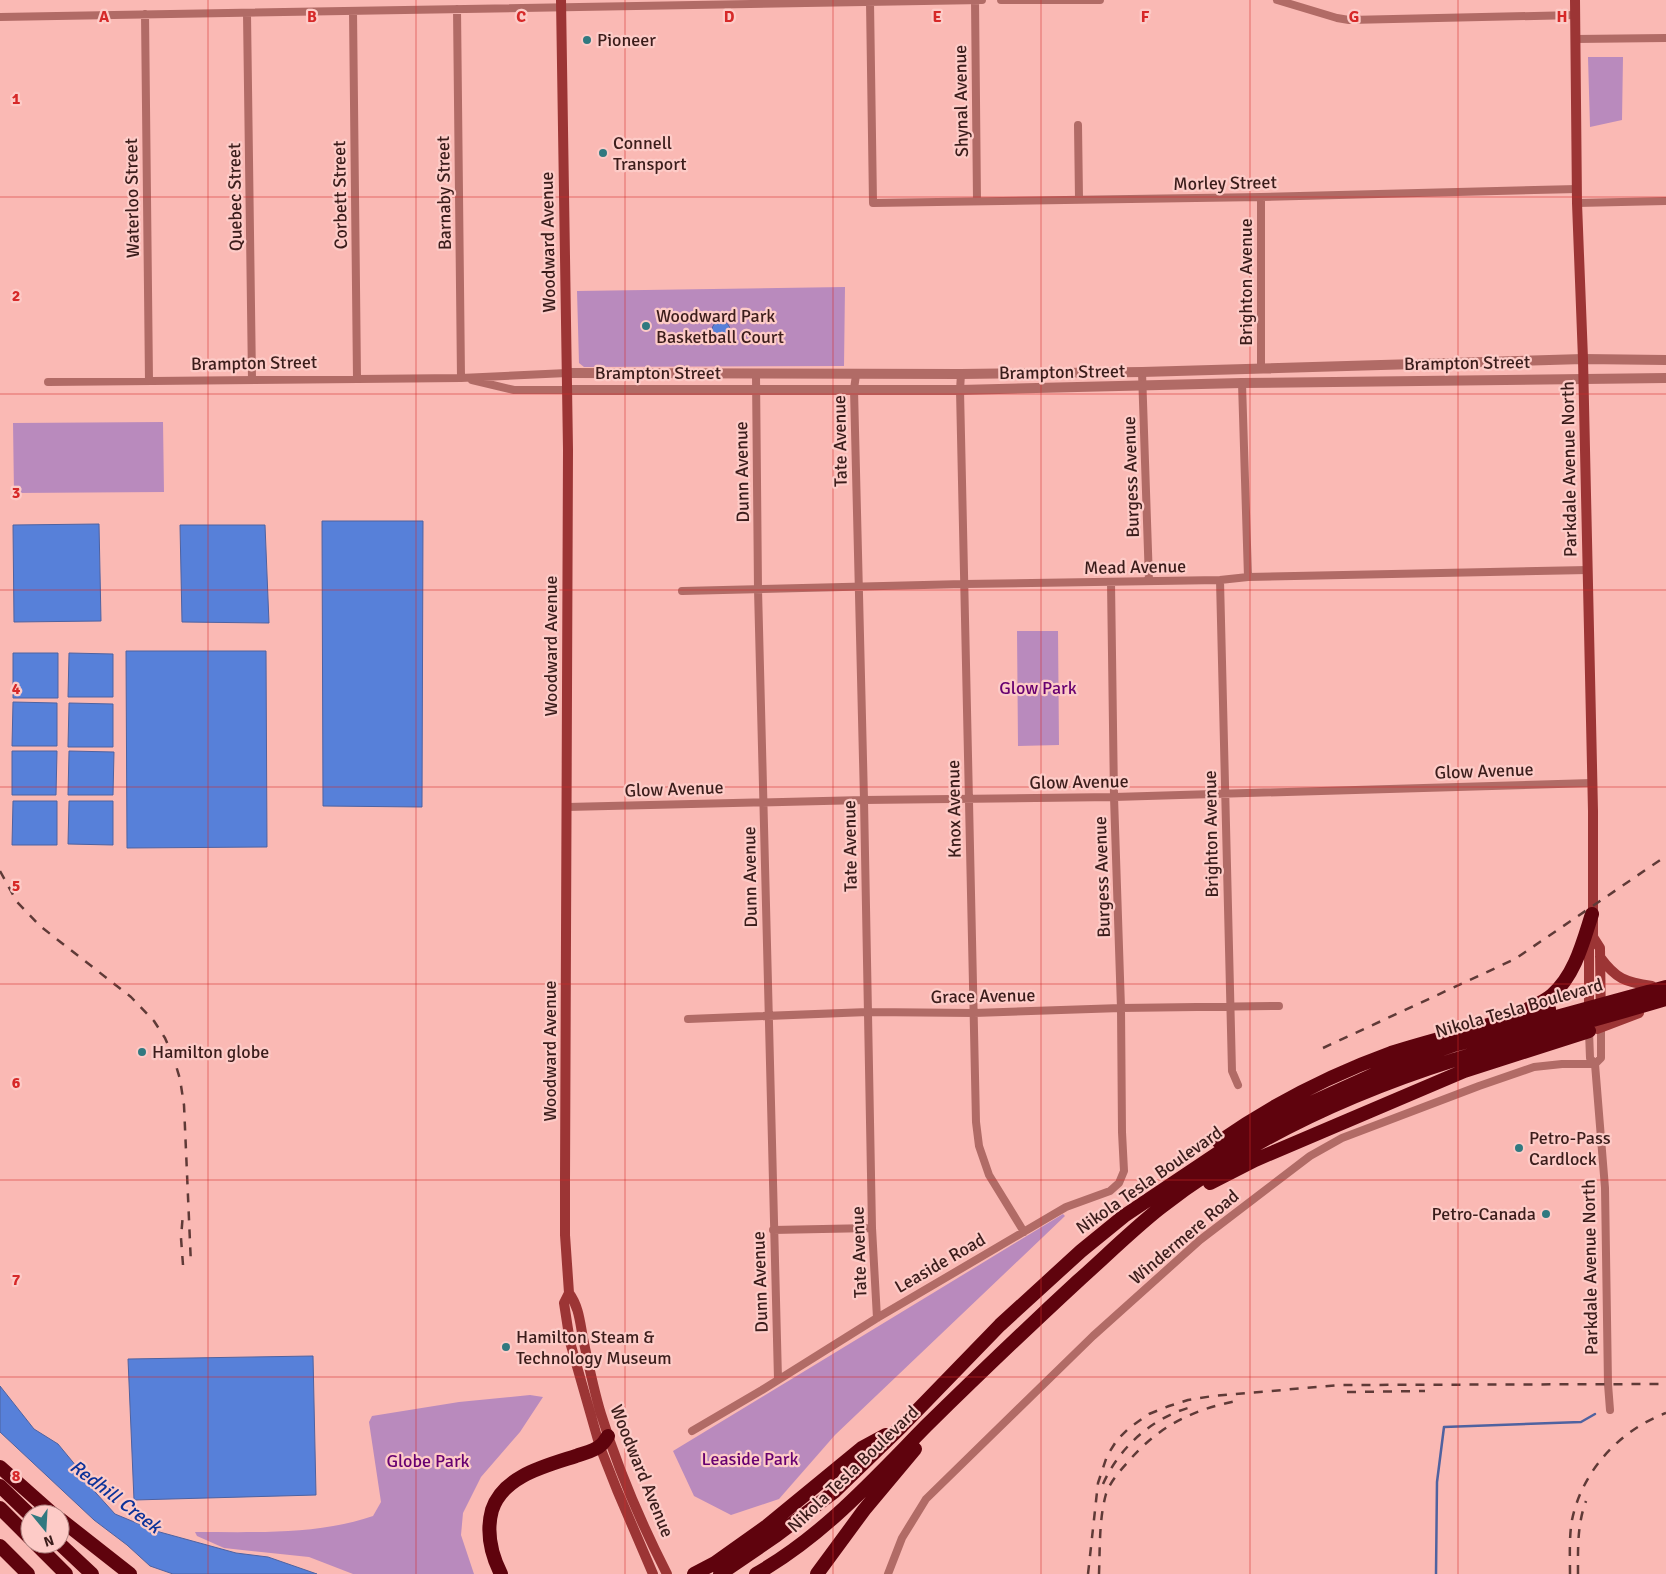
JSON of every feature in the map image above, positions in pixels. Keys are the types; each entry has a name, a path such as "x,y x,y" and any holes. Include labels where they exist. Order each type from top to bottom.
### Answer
{"highway":[{"path":"1503,1020 1550,997 1563,985 1581,947 1592,914"},
{"name":"Nikola Tesla Boulevard","path":"759,1573 800,1547 836,1516 998,1354 1135,1229 1187,1189 1240,1154 1393,1074 1454,1045 1661,987"},
{"name":"Nikola Tesla Boulevard","path":"720,1574 834,1492 902,1426 1000,1325 1081,1251 1124,1216 1233,1143 1271,1121 1393,1074 1453,1060 1666,998"},
{"path":"1124,1216 1151,1189 1245,1123 1297,1094 1392,1054 1503,1020 1595,999 1595,1014 1530,1049"},
{"path":"1135,1229 1193,1191 1255,1160 1464,1071 1595,1029"},
{"path":"817,1574 864,1510 913,1452 968,1393 998,1354"},
{"path":"694,1574 715,1563 767,1526 862,1448 902,1426"},
{"path":"501,1574 492,1552 489,1535 491,1515 497,1498 511,1483 532,1472 604,1442"},
{"path":"0,1466 42,1504"},
{"path":"0,1486 20,1505"},
{"path":"0,1508 20,1528"},
{"path":"70,1527 130,1574"},
{"path":"0,1546 28,1574"},
{"path":"70,1553 92,1574"},
{"path":"46,1554 66,1574"}],"main road":[{"name":"Parkdale Avenue North","path":"1575,0 1577,203 1584,359 1592,783 1593,938 1588,949 1595,999"},
{"name":"Woodward Avenue","path":"561,3 567,373 565,1181 569,1292 564,1303 570,1342 604,1442 617,1490 653,1574"},
{"name":"Parkdale Avenue North","path":"1593,938 1600,948 1595,999"},
{"path":"1600,957 1609,969 1624,981 1661,987"},
{"path":"1595,1014 1661,987 1666,982"},
{"path":"1595,999 1661,987"},
{"path":"1595,1029 1666,1003"},
{"name":"Parkdale Avenue North","path":"1595,1014 1595,1029"},
{"name":"Woodward Avenue","path":"604,1442 666,1572"}],"street":[{"name":"Shynal Avenue","path":"975,0 977,201"},
{"path":"0,17 457,9 561,3 982,0"},
{"path":"1001,0 1100,0"},
{"path":"1277,0 1349,20 1576,15"},
{"name":"Morley Street","path":"870,2 873,203 1261,197 1577,189"},
{"name":"Barnaby Street","path":"457,9 461,378"},
{"name":"Corbett Street","path":"353,11 357,378"},
{"name":"Waterloo Street","path":"145,14 149,382"},
{"name":"Quebec Street","path":"247,14 252,380"},
{"path":"1575,39 1666,38"},
{"path":"1078,125 1079,199"},
{"name":"Brighton Avenue","path":"1261,197 1262,367"},
{"path":"1577,203 1666,201"},
{"name":"Brampton Street","path":"48,382 461,378 567,373 756,375 1142,372 1584,359 1666,360"},
{"name":"Burgess Avenue","path":"1142,372 1149,581"},
{"name":"Tate Avenue","path":"856,374 854,389 872,1228 877,1318"},
{"name":"Knox Avenue","path":"961,374 976,1122 979,1146 989,1175 1024,1232"},
{"name":"Dunn Avenue","path":"756,375 758,589 778,1379"},
{"name":"Brampton Street","path":"461,378 514,390 960,390 1143,387 1242,383 1666,378"},
{"path":"1242,383 1248,577"},
{"name":"Mead Avenue","path":"682,590 1220,580 1248,577 1588,570"},
{"name":"Brighton Avenue","path":"1220,580 1232,1071 1238,1085"},
{"name":"Burgess Avenue","path":"1111,582 1114,797 1124,1171"},
{"name":"Glow Avenue","path":"567,807 969,798 1114,797 1592,783"},
{"name":"Grace Avenue","path":"688,1019 868,1012 974,1012 1279,1006"},
{"name":"Parkdale Avenue North","path":"1595,1029 1590,1058 1595,1064 1605,1188 1610,1410"},
{"name":"Parkdale Avenue North","path":"1595,1029 1601,1058 1595,1064"},
{"name":"Windermere Road","path":"888,1574 902,1538 926,1499 1093,1336 1195,1244 1310,1156 1342,1138 1534,1067 1562,1064 1595,1064"},
{"name":"Leaside Road","path":"692,1431 877,1318 1066,1207 1110,1190 1119,1182 1124,1171"},
{"path":"773,1230 872,1228"}],"green space":[{"path":"1588,57 1623,57 1622,120 1590,127"},
{"path":"845,287 844,366 584,367 579,363 577,291"},
{"path":"163,422 164,492 14,493 13,423"},
{"name":"Glow Park","path":"1017,631 1058,631 1059,745 1018,746"},
{"name":"Leaside Park","path":"1063,1214 1065,1216 835,1435 779,1499 731,1515 694,1496 673,1451"},
{"name":"Globe Park","path":"530,1395 543,1397 520,1432 481,1477 463,1513 461,1535 474,1574 353,1574 309,1557 224,1548 197,1536 195,1532 263,1532 331,1527 373,1516 381,1502 369,1422 372,1416 459,1402"}],"water":[{"path":"721,321 727,324 730,330 727,336 721,339 715,336 712,330 715,324"},
{"path":"322,521 423,521 422,807 323,806"},
{"path":"99,524 101,621 14,622 13,525"},
{"path":"180,525 265,525 269,623 182,622"},
{"path":"126,651 266,651 267,847 127,848"},
{"path":"13,653 58,653 58,698 13,698"},
{"path":"69,653 113,654 113,697 68,697"},
{"path":"13,702 57,703 57,746 12,746"},
{"path":"69,703 113,704 113,747 68,747"},
{"path":"12,751 57,751 56,795 12,795"},
{"path":"69,751 114,752 113,795 68,795"},
{"path":"13,801 57,801 57,845 12,845"},
{"path":"69,801 113,801 113,845 68,844"},
{"path":"313,1356 316,1495 134,1500 128,1359"},
{"path":"0,1386 34,1429 58,1444 77,1467 87,1483 115,1514 156,1531 236,1553 268,1557 317,1574 173,1574 150,1566 127,1545 94,1520 0,1432"}],"waterway":[{"path":"1436,1574 1437,1482 1444,1427 1581,1422 1595,1414"}],"railway":[{"path":"1323,1048 1515,959 1666,856"},
{"path":"0,871 17,902 40,926 131,997 154,1021 165,1038 180,1079 184,1105 191,1265"},
{"path":"183,1213 181,1238 183,1265"},
{"path":"1088,1574 1098,1483 1107,1456 1117,1440 1129,1428 1149,1414 1169,1406 1188,1400 1213,1396 1340,1385 1666,1384"},
{"path":"1347,1392 1425,1391"},
{"path":"1099,1574 1102,1513 1106,1494 1112,1481 1139,1450 1165,1429 1208,1408 1241,1400"},
{"path":"1103,1484 1119,1457 1140,1434 1166,1417 1195,1406"},
{"path":"1570,1574 1572,1520 1584,1485 1605,1454 1619,1441 1649,1420 1666,1413"},
{"path":"1578,1574 1578,1546 1586,1501"}],"place":[{"name":"Pioneer","path":"587,40"},
{"name":"Connell Transport","path":"603,153"},
{"name":"Woodward Park Basketball Court","path":"646,326"},
{"name":"Hamilton globe","path":"142,1052"},
{"name":"Petro-Pass Cardlock","path":"1519,1148"},
{"name":"Petro-Canada","path":"1546,1214"},
{"name":"Hamilton Steam & Technology Museum","path":"506,1347"}],"water label":[{"name":"Redhill Creek","path":"116,1496"}]}
